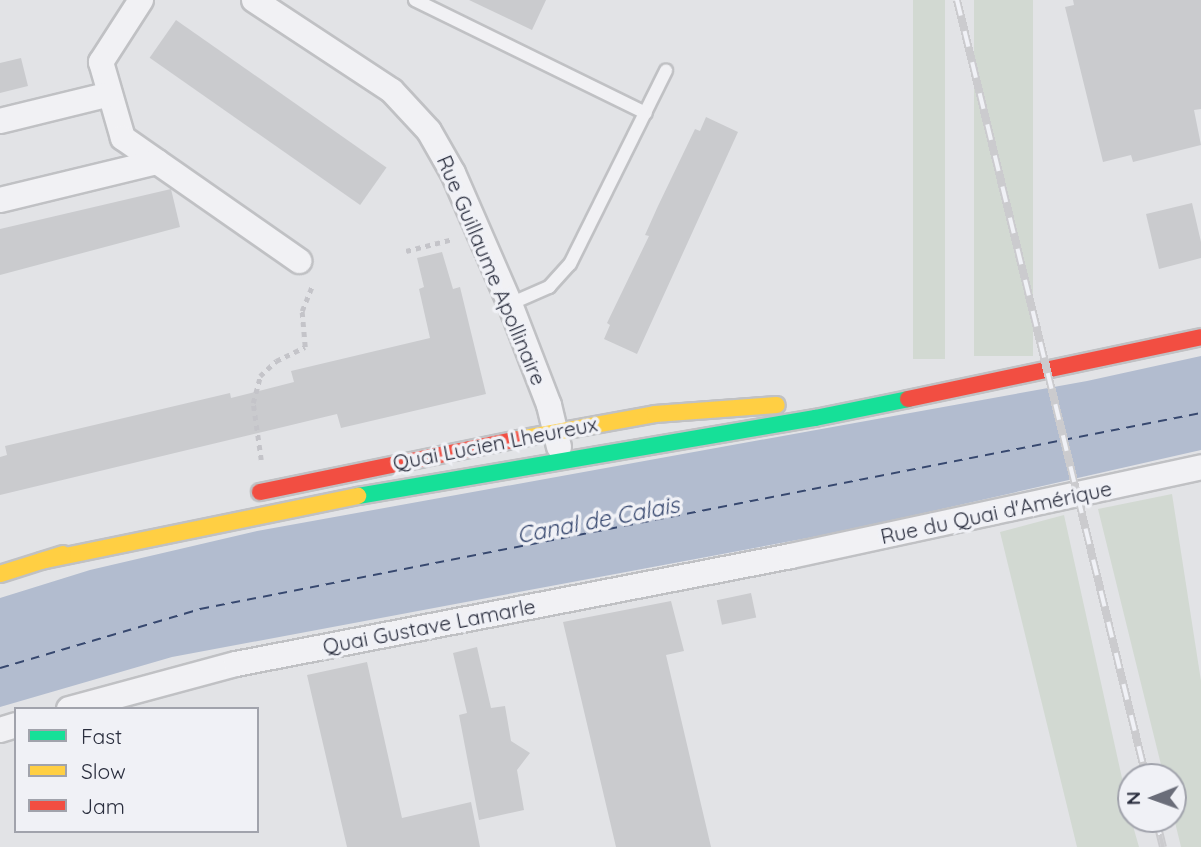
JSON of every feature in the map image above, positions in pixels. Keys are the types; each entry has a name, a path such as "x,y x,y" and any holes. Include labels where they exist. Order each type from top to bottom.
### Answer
{"street":[{"path":"141,0 100,62 123,138 308,267"},
{"name":"Rue Guillaume Apollinaire","path":"254,0 392,91 412,111 443,154 510,304 549,405 562,462"},
{"path":"0,121 110,94"},
{"path":"0,200 157,162"},
{"name":"Quai Lucien Lheureux","path":"41,561 301,506 562,462 961,389 1201,337"},
{"name":"Quai Lucien Lheureux","path":"243,497 267,490 654,414 860,400 961,389"},
{"name":"Rue du Quai d'Amérique","path":"791,556 1201,467"},
{"name":"Quai Lucien Lheureux","path":"0,574 179,516"},
{"name":"Quai Gustave Lamarle","path":"76,707 236,664 791,556"}],"lane":[{"path":"415,0 646,113"},
{"path":"510,304 549,287 566,271 666,71"}],"path":[{"path":"406,251 479,233"},
{"path":"267,490 253,403 260,376 276,360 305,347 302,311 308,267"}],"shaded area":[{"path":"913,0 945,0 945,359 913,359"},
{"path":"974,0 1033,0 1033,356 974,356"},
{"path":"1172,494 1201,681 1201,847 1181,847 1178,833 1187,833 1187,763 1161,763 1098,509"},
{"path":"1064,515 1119,763 1117,833 1135,833 1139,847 1077,847 1000,532"}],"water":[{"name":"Canal de Calais","path":"1201,356 1201,450 845,531 172,657 0,707 0,598 90,570 257,531 1087,381"}],"building":[{"path":"469,0 546,0 532,30"},
{"path":"1073,0 1201,0 1201,109 1194,110 1201,145 1133,162 1131,155 1103,162 1065,7 1074,5"},
{"path":"176,20 387,167 360,205 150,58"},
{"path":"21,58 28,86 0,93 0,63"},
{"path":"706,117 738,132 637,354 604,339 610,325 607,323 649,236 645,235 695,129 700,131"},
{"path":"171,189 180,227 0,275 0,229"},
{"path":"1192,203 1201,242 1201,258 1159,269 1146,214"},
{"path":"442,252 453,289 460,287 486,394 341,428 337,414 0,495 0,457 7,455 5,446 230,393 231,398 294,382 291,371 430,338 419,289 424,287 417,258"},
{"path":"751,593 756,617 722,625 717,600"},
{"path":"671,601 684,651 666,655 711,847 616,847 563,622"},
{"path":"477,647 491,708 505,706 511,741 530,753 517,770 524,810 479,820 459,715 467,713 453,653"},
{"path":"367,662 402,818 471,802 480,847 347,847 307,675"}],"ferry route":[{"path":"0,668 200,609 1201,413"}],"railway":[{"path":"957,0 1143,763"},
{"path":"1160,833 1163,847"}],"traffic: fast":[{"path":"358,496 815,418 908,399"}],"traffic: slow":[{"path":"518,439 655,414 777,405"},
{"path":"41,561 358,496"},
{"path":"0,574 63,554"}],"traffic: jam":[{"path":"908,399 1201,337"},
{"path":"260,492 518,439"}]}
